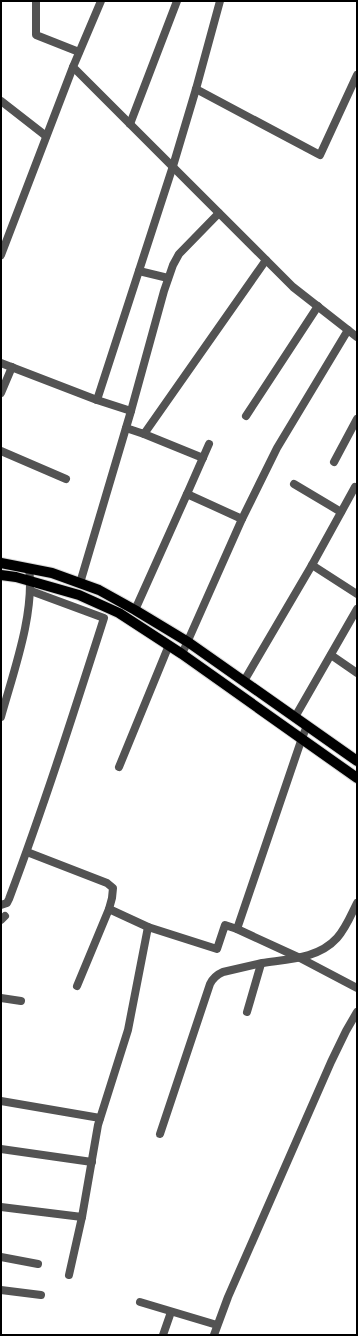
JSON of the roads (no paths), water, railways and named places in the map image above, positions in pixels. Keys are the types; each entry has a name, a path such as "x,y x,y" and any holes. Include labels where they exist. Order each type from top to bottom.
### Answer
{"main road":[{"path":"1,563 52,573 99,590 112,597 188,642 357,761"},
{"path":"1,575 16,577 31,586 79,595 108,608 169,645 357,778"}],"street":[{"path":"36,1 36,35 79,52"},
{"path":"1,255 73,67 101,1"},
{"path":"130,124 177,1"},
{"path":"97,400 173,166 196,90 220,1"},
{"path":"73,67 293,287 357,337"},
{"path":"196,90 320,155 357,75"},
{"path":"1,101 46,136"},
{"path":"80,583 131,411 168,278 179,254 219,213"},
{"path":"144,434 266,260"},
{"path":"139,271 168,278"},
{"path":"246,416 318,306"},
{"path":"182,654 242,519 278,448 348,330"},
{"path":"1,363 97,400 131,411"},
{"path":"1,393 12,367"},
{"path":"334,462 357,419"},
{"path":"126,428 203,458"},
{"path":"135,610 209,444"},
{"path":"1,451 66,479"},
{"path":"294,484 341,512"},
{"path":"244,681 312,565 355,487"},
{"path":"186,494 242,519"},
{"path":"312,565 357,594"},
{"path":"1,717 25,630 31,586 29,568"},
{"path":"31,586 104,618"},
{"path":"1,905 7,903 27,852 56,769 112,597"},
{"path":"295,718 357,609"},
{"path":"120,767 169,645"},
{"path":"330,655 357,673"},
{"path":"237,929 307,726"},
{"path":"27,852 107,883 112,888 112,898 77,986"},
{"path":"160,1134 210,984 217,974 260,964 300,958 322,950 336,939 344,928 357,904"},
{"path":"108,909 148,927 217,949 225,925 300,958 357,988"},
{"path":"69,1275 82,1217 100,1118 128,1030 148,927"},
{"path":"247,1012 260,964"},
{"path":"1,998 21,1001"},
{"path":"214,1335 228,1297 330,1062 357,1012"},
{"path":"1,1101 100,1118"},
{"path":"1,1149 92,1162"},
{"path":"1,1206 82,1217"},
{"path":"1,1257 38,1264"},
{"path":"1,1290 41,1295"},
{"path":"140,1302 217,1325"},
{"path":"163,1335 171,1312"}]}
